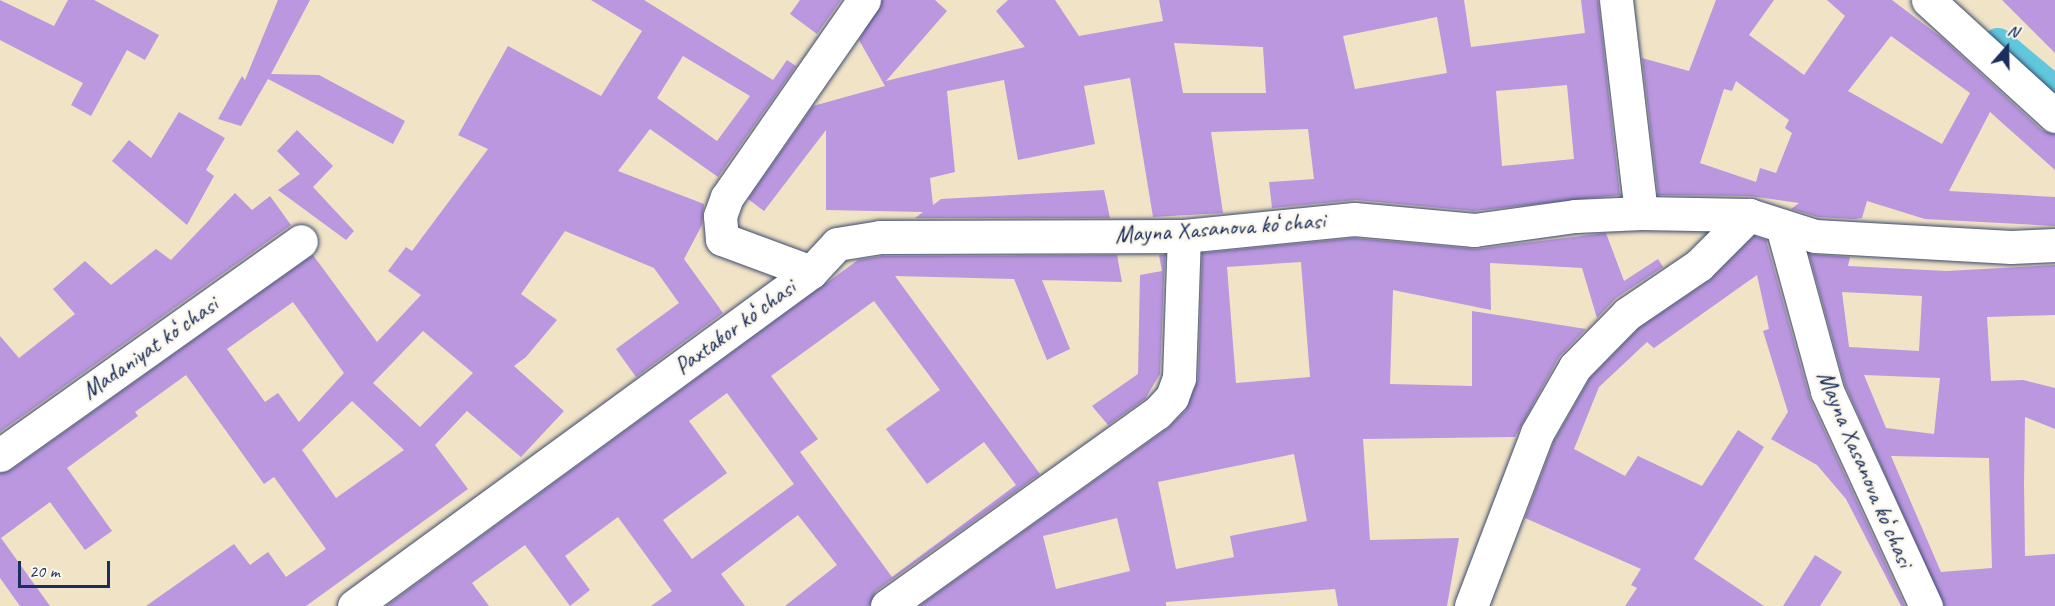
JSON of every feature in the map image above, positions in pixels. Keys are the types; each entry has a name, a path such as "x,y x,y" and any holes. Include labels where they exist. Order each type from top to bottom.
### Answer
{"street":[{"name":"Paxtakor koʻchasi","path":"811,272 722,239 720,216 727,197 864,0"},
{"path":"1616,0 1641,213"},
{"path":"1928,0 2055,116"},
{"name":"Mayna Xasanova koʻchasi","path":"811,272 837,244 880,237 1184,236 1354,219 1474,230 1575,216 1641,213 1749,215 1815,236 1879,241 2055,245"},
{"path":"1471,606 1537,433 1575,367 1628,314 1699,265 1749,215"},
{"name":"Mayna Xasanova koʻchasi","path":"1782,225 1827,391 1926,606"},
{"path":"887,606 1157,413 1172,397 1179,378 1184,236"},
{"name":"Madaniyat koʻchasi","path":"0,454 301,241"},
{"name":"Paxtakor koʻchasi","path":"354,606 811,272"}],"building":[{"path":"0,0 54,26 68,0 94,0 159,35 145,60 127,50 91,116 71,105 83,83 0,40"},
{"path":"278,0 310,0 271,74 319,75 405,121 393,144 268,79 241,126 218,119 242,76 245,80"},
{"path":"591,0 644,0 773,80 787,60 796,66 718,177 650,129 618,171 704,204 702,225 684,259 723,313 636,377 616,349 679,303 654,268 565,231 521,294 557,320 526,357 514,366 564,411 521,457 467,411 435,445 468,489 306,606 146,606 234,544 250,565 268,552 286,577 326,549 274,477 264,484 186,375 135,412 138,416 67,468 112,531 85,550 50,502 1,538 50,606 20,606 0,578 0,473 11,470 313,255 377,342 421,295 388,271 406,247 412,251 488,149 458,135 508,46 601,96 642,31","holes":["683,56 750,96 717,141 657,98","293,302 344,373 299,422 278,393 265,402 227,349","423,331 473,373 420,427 373,383","352,401 404,450 336,498 302,450"]},
{"path":"800,0 841,0 817,34 790,14"},
{"path":"882,0 935,0 947,11 886,81 1025,47 996,11 1008,0 1055,0 1079,36 1163,21 1159,0 1464,0 1471,47 1585,33 1581,0 1598,0 1620,195 1474,211 1356,200 1272,208 1269,182 1314,179 1308,129 1211,132 1223,213 1153,217 1130,78 1084,86 1095,144 1018,160 1004,80 947,91 955,172 930,178 933,205 941,199 1104,190 1110,218 915,218 923,212 826,210 826,130 764,211 748,199 813,106 885,86 859,40","holes":["1437,17 1447,73 1355,89 1343,36","1174,43 1263,47 1266,93 1183,93","1567,85 1574,159 1502,166 1496,91"]},
{"path":"1716,0 1774,0 1749,35 1804,75 1845,16 1827,0 1892,0 1942,38 2042,130 2055,134 2055,170 1990,112 1949,191 2055,197 2055,226 1925,219 1867,201 1862,218 1855,219 1818,217 1791,209 1799,203 1750,196 1658,195 1642,58 1689,71","holes":["1891,36 1970,93 1942,144 1848,91","1736,81 1789,120 1785,128 1792,133 1776,173 1760,168 1756,182 1700,163 1724,89 1732,91"]},
{"path":"2002,0 2055,0 2055,53"},
{"path":"179,112 225,138 206,170 214,176 187,225 112,161 129,140 151,158"},
{"path":"297,130 333,166 313,187 354,231 346,240 278,190 300,174 277,151"},
{"path":"235,193 252,210 270,196 291,225 0,432 0,336 19,358 75,314 53,289 85,261 111,285 156,249 171,260"},
{"path":"1606,233 1624,281 1658,259 1663,267 1616,298 1597,318 1582,268 1490,263 1491,310 1393,290 1390,384 1472,386 1472,311 1586,329 1559,357 1515,437 1363,439 1370,540 1459,538 1447,606 1338,606 1335,589 1166,602 1166,606 919,606 1168,428 1186,410 1198,379 1202,253 1354,238 1476,249","holes":["1301,262 1310,377 1236,383 1227,267","1294,454 1307,521 1230,536 1234,557 1176,569 1158,482","1117,518 1130,571 1056,589 1043,536"]},
{"path":"1754,236 1766,240 1810,399 1905,606 1901,606 1846,499 1817,465 1771,439 1788,412 1763,331 1769,329 1757,275 1654,348 1647,342 1599,387 1574,449 1625,476 1638,456 1702,486 1738,430 1764,447 1694,559 1764,606 1625,606 1637,588 1631,585 1641,569 1525,518 1554,441 1590,378 1639,328 1710,280"},
{"path":"1809,254 1850,257 1848,266 1946,271 2055,265 2055,315 1987,317 1991,381 2023,380 2055,388 2055,429 2025,417 2024,483 2025,556 2055,554 2055,606 1944,606 1845,385","holes":["1842,292 1922,296 1919,351 1849,347","1864,375 1940,378 1934,434 1886,428","1891,456 1989,458 1992,568 1941,572"]},
{"path":"1117,255 1122,282 1042,280 1070,349 1047,360 1014,279 895,276 1040,474 876,591 869,606 785,606 837,565 798,515 721,574 745,606 651,606 672,591 618,517 565,556 590,590 570,606 525,545 472,583 489,606 386,606 858,260 882,256","holes":["874,301 940,390 886,429 927,484 984,442 1016,485 892,577 800,452 818,439 771,376","727,393 794,484 692,559 663,520 727,473 689,421"]},
{"path":"1159,255 1165,255 1160,374 1145,399 1108,425 1092,406 1138,374 1140,275 1162,271"},
{"path":"1815,555 1842,572 1820,606 1783,606"}],"waterway":[{"path":"1998,44 2055,92"}]}
